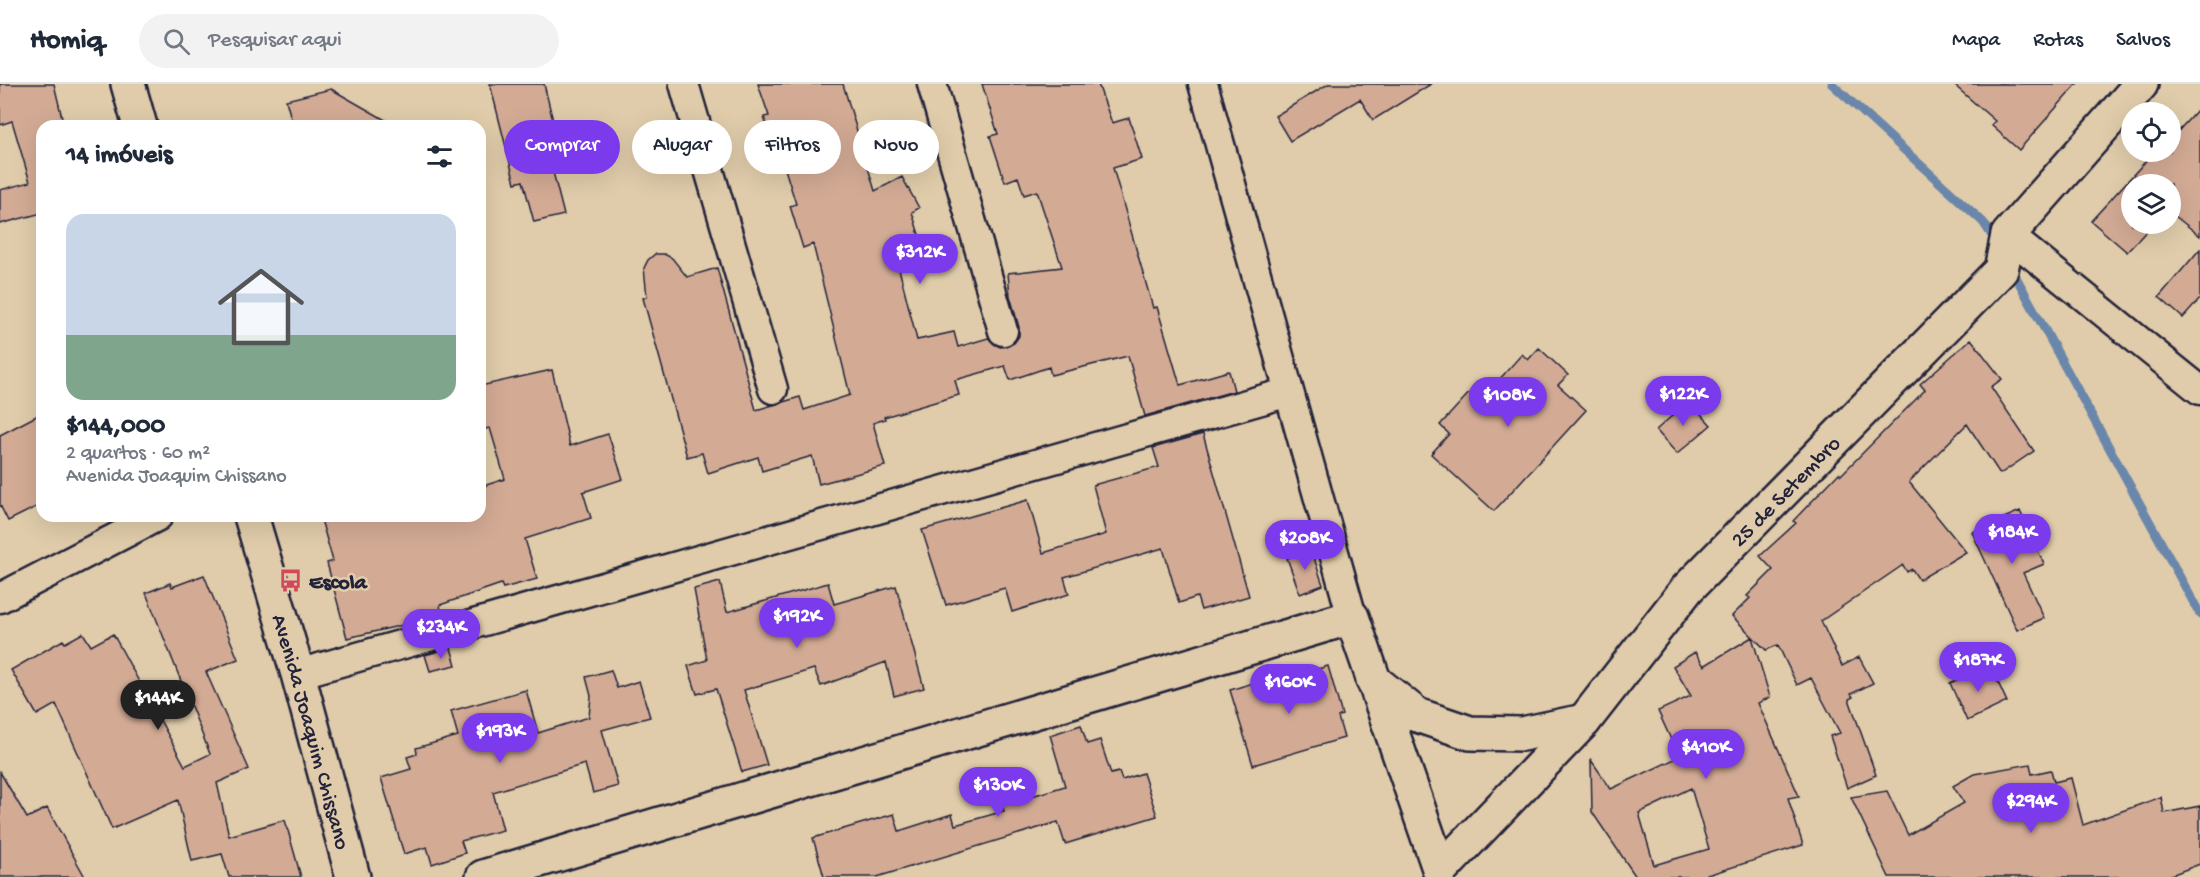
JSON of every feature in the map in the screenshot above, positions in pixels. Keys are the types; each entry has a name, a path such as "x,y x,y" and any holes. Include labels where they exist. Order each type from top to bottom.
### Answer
{"street":[{"path":"128,84 138,120"},
{"path":"684,84 773,389"},
{"path":"932,84 1003,330"},
{"path":"1203,84 1352,617 1442,874"},
{"path":"2141,84 2008,236 2200,390"},
{"name":"25 de Setembro","path":"1442,874 1584,721 1687,589 2001,270 2008,236"},
{"path":"298,674 1289,392"},
{"path":"0,598 146,522"},
{"name":"Avenida Joaquim Chissano","path":"253,522 298,674 353,877"},
{"path":"483,877 1352,617"},
{"path":"1373,680 1417,715 1470,732 1522,734 1584,721"}],"building":[{"path":"0,84 54,84 63,120 36,120 36,215 0,224 0,190 30,182 12,121 0,125"},
{"path":"490,84 544,84 553,120 504,120 504,139"},
{"path":"758,84 843,84 854,120 853,174 870,174 875,191 902,177 919,208 912,212 921,241 894,249 917,340 954,332 958,347 988,338 1000,347 1014,343 1019,336 1019,327 1010,296 1008,273 1062,267 1037,191 1024,195 1018,177 1005,182 990,136 998,134 982,84 1098,84 1112,123 1129,118 1142,159 1113,168 1153,308 1157,307 1180,385 1229,371 1234,391 1145,416 1128,356 1051,375 1049,367 1010,380 1005,366 955,380 959,395 884,417 885,419 873,423 885,466 819,484 812,456 762,471 758,457 708,473 702,453 687,457 643,298 647,297 644,268 655,254 664,254 672,258 687,277 717,268 756,410 800,397 804,410 850,395 813,244 803,248 790,206 796,204 787,174 841,174 841,120 765,120 764,117 769,116"},
{"path":"1328,84 1431,84 1373,120 1360,99 1290,141 1275,116"},
{"path":"1953,84 2077,84 2019,150 1991,125 1995,121"},
{"path":"331,89 385,120 291,120 286,100"},
{"path":"2200,107 2200,236 2181,221 2181,174 2134,174 2145,162 2181,162 2181,128"},
{"path":"513,174 553,174 564,215 534,222 523,181 515,183"},
{"path":"2121,188 2121,234 2144,234 2127,252 2091,221"},
{"path":"2200,249 2200,299 2183,318 2159,297"},
{"path":"1971,339 2002,379 1991,387 2034,451 2000,474 1967,424 1909,482 1966,552 1919,580 1912,569 1907,572 1903,565 1821,621 1842,666 1859,657 1873,683 1851,694 1853,697 1849,699 1876,775 1847,788 1830,736 1840,733 1811,678 1797,685 1778,645 1766,650 1732,616 1750,598 1747,596 1773,570 1760,556 1796,523 1793,521 1839,473 1841,475 1925,390 1920,384"},
{"path":"1539,348 1568,375 1558,385 1586,410 1494,511 1431,454 1449,434 1440,425 1471,391 1481,400 1522,354 1528,360"},
{"path":"552,370 570,446 608,434 623,479 583,492 591,518 525,539 537,579 503,588 501,584 440,605 442,616 347,638 327,563 333,561 322,522 486,522 486,485 505,479 490,428 486,429 486,385"},
{"path":"1689,401 1711,425 1677,454 1656,430"},
{"path":"36,416 36,507 8,521 0,505 0,435"},
{"path":"1203,434 1249,596 1201,610 1197,597 1179,603 1163,548 1064,577 1069,594 1012,612 1005,588 946,605 922,530 1028,500 1043,553 1106,534 1093,485 1159,467 1153,448"},
{"path":"2020,511 2044,564 2023,573 2044,618 2017,630 1972,532"},
{"path":"1311,549 1323,585 1300,594 1287,558"},
{"path":"204,575 238,659 206,672 249,769 217,783 229,836 285,820 301,877 229,877 222,854 192,861 178,800 112,829 56,704 37,715 11,670 63,640 65,643 83,633 91,646 113,634 185,766 210,754 146,593 170,583 172,587"},
{"path":"720,582 727,612 828,583 834,604 896,586 924,688 894,696 886,662 821,686 814,669 744,690 767,765 742,772 716,689 697,694 688,666 707,660 694,589"},
{"path":"1752,637 1770,697 1758,703 1799,796 1788,798 1803,845 1701,877 1636,877 1592,812 1591,760 1611,789 1679,757 1658,711 1691,696 1673,666 1695,652 1704,666","holes":["1691,788 1709,849 1654,865 1639,813"]},
{"path":"451,648 456,665 430,671 425,655"},
{"path":"1990,665 2007,702 1967,721 1950,683"},
{"path":"1328,666 1342,715 1338,717 1344,738 1253,765 1230,690 1253,683 1255,688"},
{"path":"611,670 617,688 639,681 650,717 602,730 618,786 593,793 585,764 493,792 503,830 461,841 465,853 432,864 427,847 404,854 381,778 411,769 407,757 417,754 416,748 458,736 451,711 526,690 538,733 589,717 591,696 586,677"},
{"path":"1081,725 1087,744 1100,740 1111,774 1119,772 1122,780 1143,773 1157,816 1065,844 1058,822 877,877 824,877 813,838 894,814 899,831 952,814 955,825 1004,811 1002,805 1065,786 1050,735"},
{"path":"2030,764 2032,774 2051,770 2054,782 2071,778 2083,825 2161,797 2164,813 2200,806 2200,864 2166,877 1889,877 1851,797 1887,791 1908,835 1964,803 1953,786 1974,774"},
{"path":"0,772 27,818 47,808 85,877 0,877"}],"waterway":[{"path":"1832,84 1983,222 1997,243"},
{"path":"2010,266 2200,614"}],"place":[{"name":"Escola","path":"291,580"}]}
